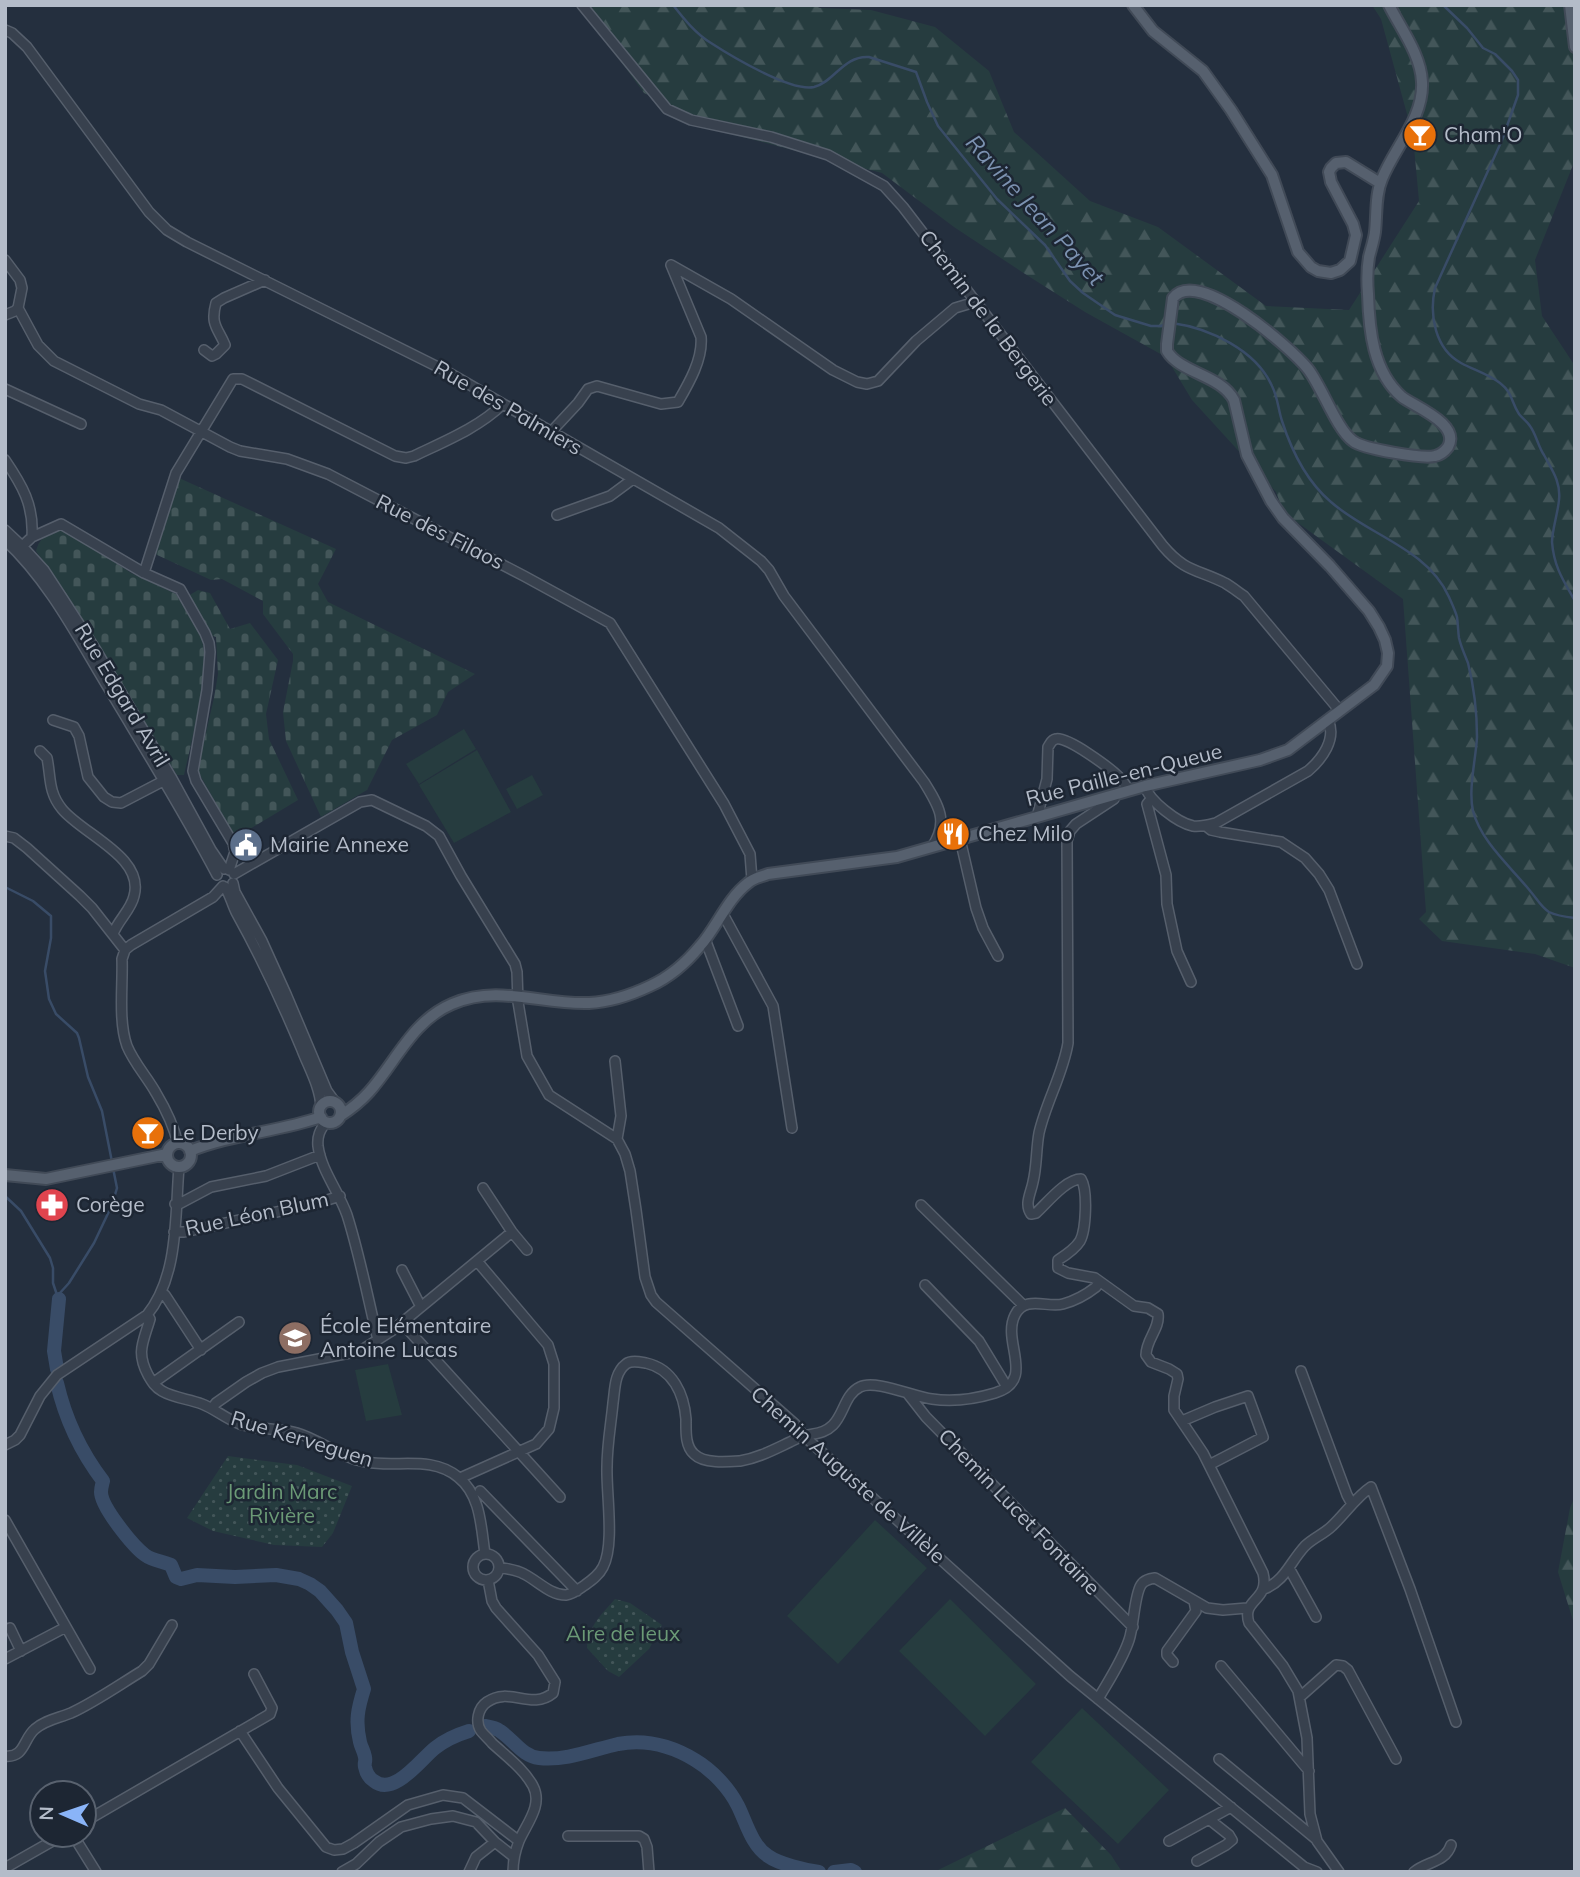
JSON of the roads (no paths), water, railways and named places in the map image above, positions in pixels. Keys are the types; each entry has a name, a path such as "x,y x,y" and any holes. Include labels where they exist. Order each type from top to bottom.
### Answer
{"main road":[{"path":"1133,5 1153,31 1203,71 1272,175 1298,252 1311,267 1331,273 1340,270 1350,261 1356,235 1331,182 1331,168 1336,163 1346,162 1380,183 1420,102 1421,71 1389,5"},
{"path":"1570,5 1575,47"},
{"name":"Rue Paille-en-Queue","path":"752,880 768,874 897,857 1144,786 1270,757 1289,750 1374,685 1387,666 1388,653 1379,627 1369,611 1283,518 1271,501 1247,455 1231,394 1222,386 1174,359 1167,351 1167,344 1173,298 1182,291 1203,293 1255,321 1308,369 1352,441 1372,448 1426,457 1443,452 1450,440 1444,425 1402,397 1387,378 1375,351 1371,333 1367,273 1375,235 1380,183"},
{"path":"322,1115 336,1121 353,1108 422,1024 455,1002 479,997 518,995 579,1003 612,1000 651,986 677,970 705,939 734,898 752,880"},
{"path":"190,1151 205,1145 301,1124 322,1115 329,1101 337,1103 362,1098"},
{"path":"337,1103 341,1110 340,1116"},
{"path":"178,1144 185,1145 190,1151 188,1162 179,1167 172,1164 167,1154 170,1147 178,1144"},
{"path":"5,1175 46,1179 167,1154"}],"street":[{"name":"Chemin de la Bergerie","path":"582,5 667,109 691,120 771,137 828,155 884,187 903,207 1174,560 1226,583 1244,596 1340,711"},
{"name":"Rue des Palmiers","path":"5,30 27,47 149,212 167,230 444,370 719,528 752,552 769,570 785,596 938,804 942,822 940,836 932,848"},
{"path":"5,260 20,280 22,288 18,308 5,315"},
{"path":"551,432 588,389 597,386 661,404 678,402 687,387 702,348 701,337 671,265 731,299 833,370 867,384 878,381 916,341 955,308 975,302"},
{"path":"204,349 212,356 225,345 215,326 216,303 265,281"},
{"name":"Rue des Filaos","path":"18,308 38,345 54,360 139,404 161,410 240,451 286,459 328,474 610,623 723,804 750,853 752,880"},
{"path":"144,573 176,473 233,379 243,379 395,456 405,458 476,425 491,416 503,404"},
{"path":"5,389 81,424"},
{"path":"5,460 28,499 32,537"},
{"path":"557,515 610,496 633,479"},
{"path":"20,548 32,537 61,524 144,573 180,589 209,643 207,690 193,771 235,852 225,878 213,897 131,945 125,950 122,959 123,1030 127,1045 158,1095 178,1144"},
{"name":"Rue Edgard Avril","path":"5,530 57,603 235,892 262,941 327,1091 337,1103"},
{"name":"Rue Edgard Avril","path":"5,540 20,548"},
{"path":"53,720 74,727 79,736 88,776 104,797 112,802 121,803 167,779"},
{"path":"1144,786 1151,799 1189,825 1206,826 1216,823 1318,763 1326,751 1332,733 1328,720"},
{"path":"1037,817 1047,779 1048,747 1056,739 1073,744 1121,778 1129,791"},
{"path":"40,751 47,758 53,795 61,808 71,819 118,855 133,874 134,897 113,934"},
{"path":"1115,794 1114,799 1076,824 1067,841 1068,1043 1039,1133 1033,1184 1028,1202 1029,1212 1036,1213 1074,1179 1081,1179 1085,1194 1083,1235 1078,1245 1058,1261 1059,1270 1094,1278 1134,1306 1148,1308 1158,1314 1158,1320 1146,1345 1146,1355 1151,1362 1177,1374 1173,1406 1203,1453 1263,1573 1265,1584 1262,1594 1248,1608 1246,1615 1249,1623 1283,1666 1300,1697 1307,1738 1310,1814 1317,1840"},
{"path":"1151,799 1147,804 1166,875 1167,904 1177,951 1191,982"},
{"path":"225,878 360,802 372,800 426,826 439,836 515,964 527,1056 549,1095 617,1139 621,1116 615,1062"},
{"path":"1206,826 1220,832 1281,842 1305,858 1320,874 1329,890 1357,964"},
{"path":"5,836 14,838 27,848 86,902 125,950"},
{"path":"960,839 983,928 998,956"},
{"name":"Rue Edgard Avril","path":"225,878 234,908 280,998 316,1083 322,1115"},
{"path":"723,914 773,1006 792,1128"},
{"path":"705,939 738,1026"},
{"path":"322,1115 318,1143 320,1156 340,1196 353,1236 378,1340"},
{"name":"Chemin Auguste de Villèle","path":"617,1139 625,1154 629,1171 645,1277 650,1295 663,1310 795,1424 804,1436 1070,1676 1304,1867 1320,1872 1337,1869"},
{"path":"175,1204 211,1187 266,1176 320,1156"},
{"path":"5,1445 20,1435 40,1396 57,1375 147,1315 161,1292 169,1269 179,1167"},
{"path":"483,1188 527,1250"},
{"name":"Rue Léon Blum","path":"174,1232 318,1203 340,1196"},
{"path":"921,1205 1023,1306"},
{"path":"212,1408 262,1373 278,1367 360,1351 402,1323 512,1232"},
{"path":"460,1478 536,1444 549,1429 554,1408 554,1364 548,1345 477,1261"},
{"path":"402,1270 421,1307"},
{"path":"499,1567 495,1577 488,1580 481,1579 473,1570 477,1558 485,1554 493,1556 499,1567 523,1573 559,1594 572,1594 594,1579 603,1568 608,1542 607,1466 610,1428 616,1381 625,1364 650,1364 666,1372 677,1385 685,1416 688,1444 693,1454 723,1462 752,1459 804,1436 829,1429 840,1417 852,1393 866,1385 876,1385 934,1400 953,1400 998,1392 1013,1382 1016,1374 1013,1322 1016,1312 1023,1306 1036,1303 1053,1305 1070,1301 1096,1287 1098,1284 1094,1278"},
{"path":"925,1284 979,1341 1007,1387"},
{"path":"161,1292 201,1350"},
{"path":"147,1315 150,1319 141,1353 143,1364 153,1383 239,1322"},
{"path":"402,1323 560,1497"},
{"path":"1301,1371 1352,1504"},
{"name":"Rue Kerveguen","path":"153,1383 160,1390 175,1397 212,1408 242,1424 298,1433 352,1459 380,1464 435,1465 449,1470 460,1478 475,1499 485,1554"},
{"name":"Chemin Lucet Fontaine","path":"908,1394 935,1426 1133,1627"},
{"path":"1182,1421 1248,1396 1263,1437 1209,1465"},
{"path":"1264,1589 1279,1581 1315,1537 1331,1527 1369,1487 1372,1488 1456,1721"},
{"path":"480,1491 577,1591"},
{"path":"5,1520 90,1669"},
{"path":"1289,1568 1316,1617"},
{"path":"1098,1699 1128,1643 1138,1592 1146,1580 1155,1578 1207,1608 1248,1608"},
{"path":"488,1580 496,1608 538,1655 555,1682 553,1693 541,1700 503,1695 487,1702 478,1718 482,1732 523,1772 535,1790 536,1808 513,1857 513,1872"},
{"path":"1173,1662 1167,1651 1196,1611 1194,1601"},
{"path":"5,1756 19,1754 28,1736 36,1728 72,1713 142,1671 172,1625"},
{"path":"5,1659 66,1627"},
{"path":"10,1628 20,1651"},
{"path":"1221,1665 1309,1770"},
{"path":"1300,1697 1336,1665 1343,1666 1348,1670 1396,1759"},
{"path":"98,1814 270,1714 272,1708 254,1674"},
{"path":"240,1731 278,1787 326,1847 343,1849 408,1805 443,1795 463,1798 519,1841"},
{"path":"1219,1759 1317,1840 1337,1869"},
{"path":"1169,1842 1231,1807"},
{"path":"342,1872 356,1864 379,1842 401,1827 453,1816 476,1822 513,1857"},
{"path":"1197,1861 1232,1840 1210,1820"},
{"path":"568,1836 639,1836 644,1839 647,1847 649,1872"},
{"path":"469,1872 476,1857 495,1842"},
{"path":"1414,1872 1443,1858 1451,1845"},
{"path":"5,1868 38,1849"},
{"path":"82,1849 96,1872"}],"waterway":[{"name":"Ravine Jean Payet","path":"673,5 690,26 706,39 746,64 791,84 814,87 828,80 853,60 869,57 916,72 938,126 997,199 1045,245 1070,281 1115,315 1151,326 1166,324"},
{"path":"1443,5 1483,48 1495,54 1512,71 1518,80 1518,95 1502,140 1435,288 1433,309 1436,330 1452,357 1491,377 1504,387 1519,414 1534,433 1557,482 1559,500 1552,538 1553,551 1560,573 1575,601"},
{"name":"Ravine Jean Payet","path":"1172,323 1216,336 1255,362 1272,386 1290,444 1314,485 1346,514 1412,554 1439,580 1456,614 1476,709 1477,737 1471,794 1477,822 1490,844 1544,908 1555,914 1575,918"},
{"path":"5,887 33,901 51,916 51,938 45,971 49,999 56,1014 79,1038 88,1077 102,1111 112,1162"},
{"path":"59,1299 59,1294 94,1243 112,1205 117,1188 113,1168"},
{"path":"5,1196 21,1211 50,1258 57,1295"},
{"path":"57,1369 54,1351 59,1299"},
{"path":"57,1383 75,1434 103,1481 101,1492 106,1507 126,1535 145,1555 171,1565 176,1577 181,1579 197,1575 276,1575 299,1579 320,1591 337,1610 346,1623 364,1689 357,1721 365,1769 372,1780 382,1785 398,1780 439,1745 469,1731"},
{"path":"485,1726 498,1730 523,1751 539,1758 569,1756 628,1743 648,1743 677,1751 701,1764 725,1786 762,1852 785,1864 819,1872"},
{"path":"834,1872 855,1872"}],"place":[{"name":"Cham'O","path":"1420,135"},
{"name":"Chez Milo","path":"953,834"},
{"name":"Mairie Annexe","path":"246,845"},
{"name":"Le Derby","path":"148,1133"},
{"name":"Corège","path":"52,1205"},
{"name":"École Elémentaire Antoine Lucas","path":"295,1338"}],"park label":[{"name":"Jardin Marc Rivière","path":"282,1504"},
{"name":"Aire de Ieux","path":"623,1634"}]}
